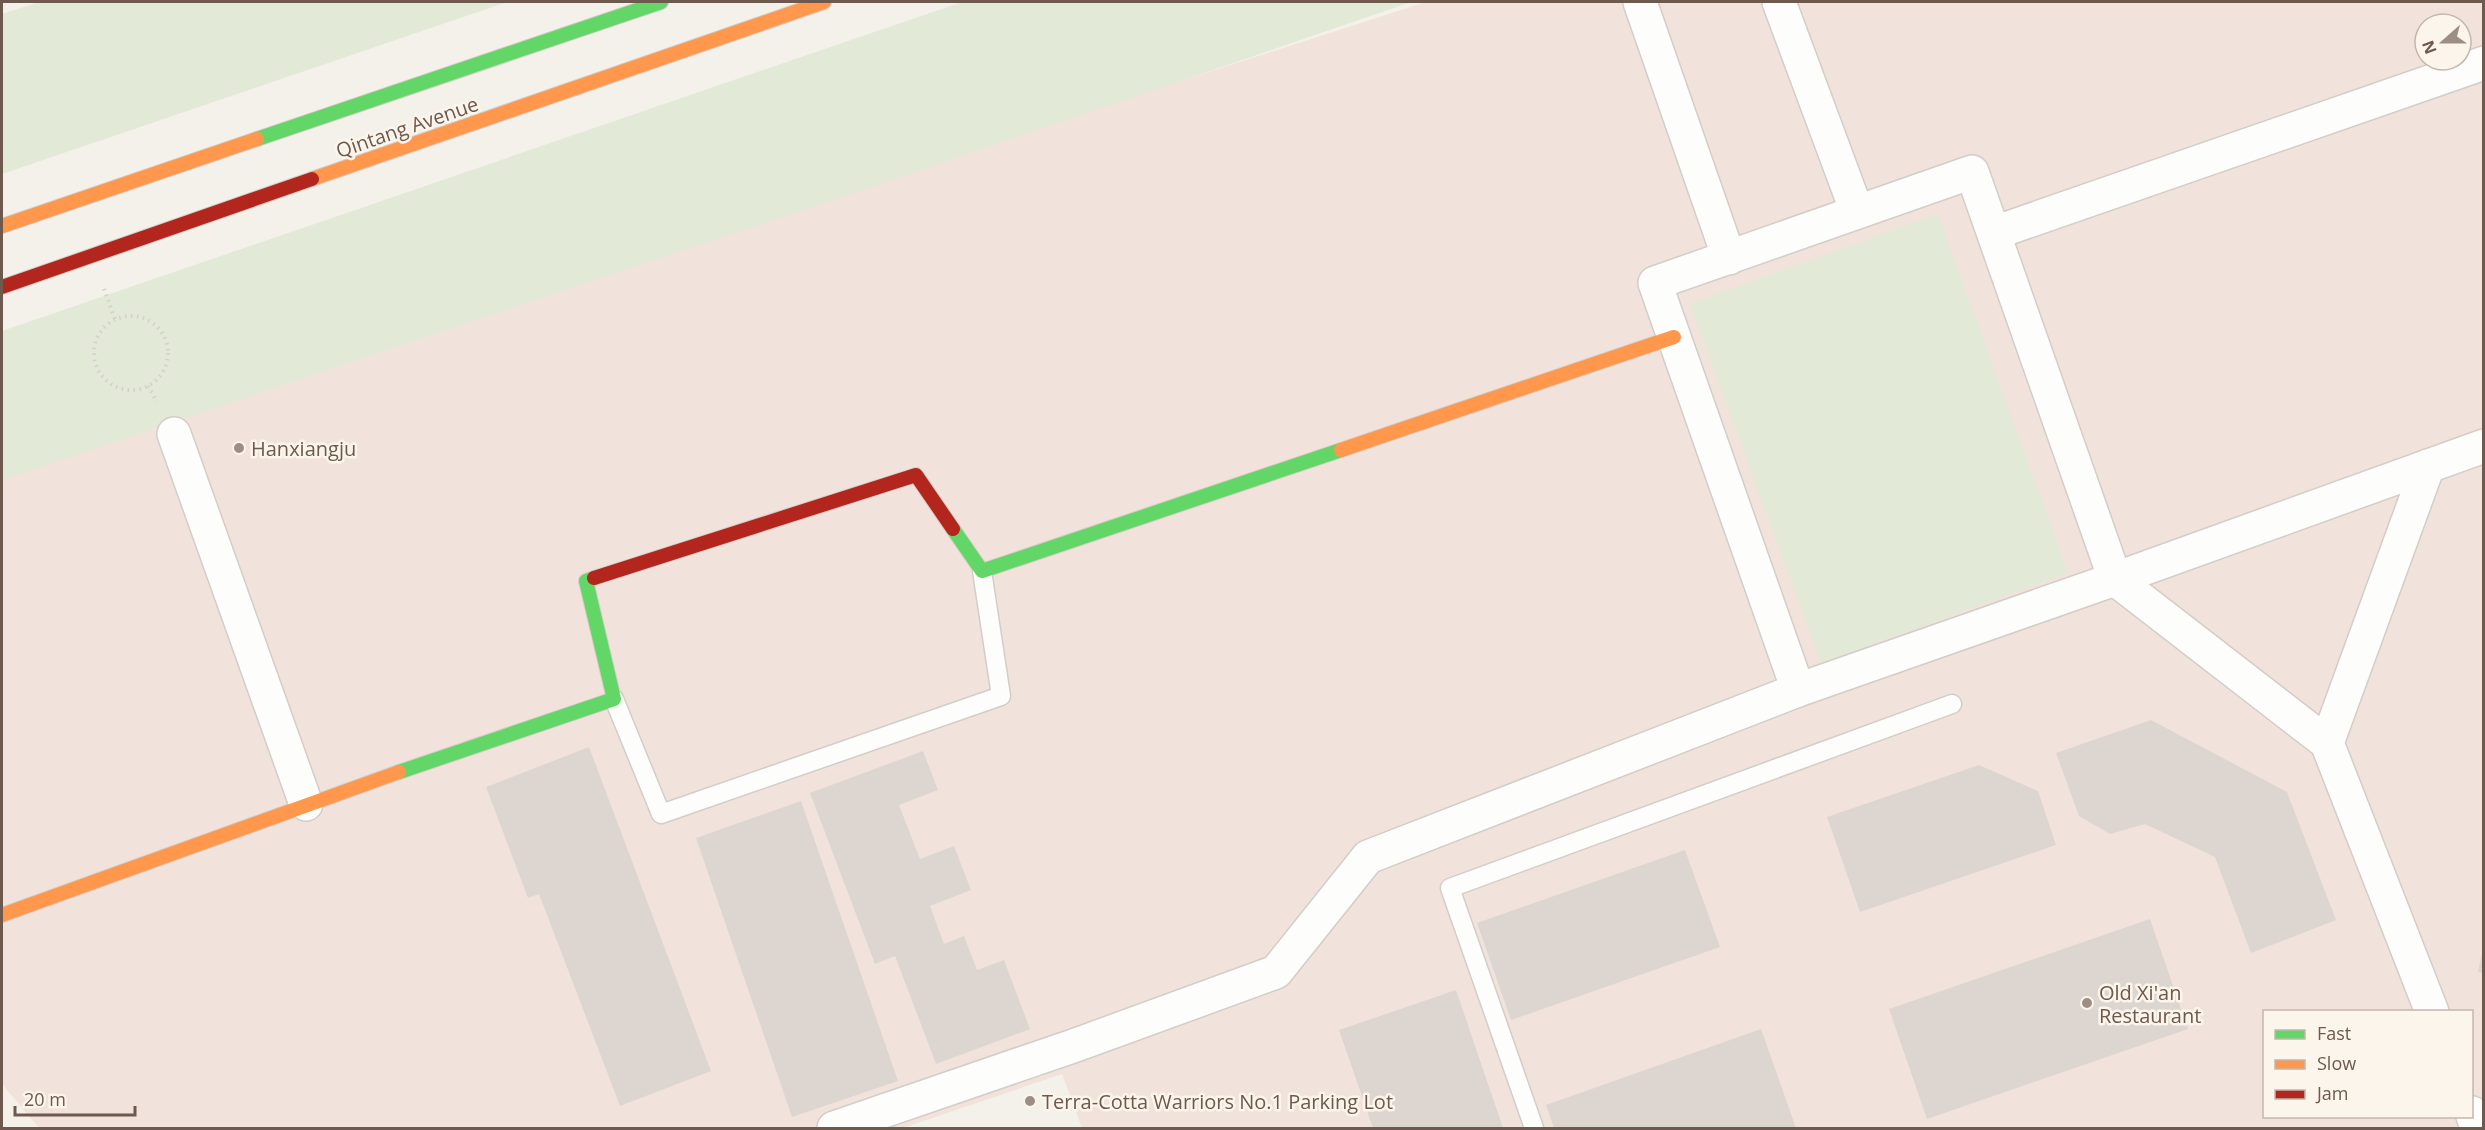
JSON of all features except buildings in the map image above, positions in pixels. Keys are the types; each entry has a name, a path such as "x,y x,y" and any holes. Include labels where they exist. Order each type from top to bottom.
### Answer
{"street":[{"name":"Qintang Avenue","path":"2,226 661,2"},
{"name":"Qintang Avenue","path":"2,287 824,2"},
{"path":"1640,2 1729,258"},
{"path":"1779,2 1857,212"},
{"path":"1994,233 2484,63"},
{"path":"1798,690 1655,283 1972,172 2115,579 2327,743 2432,1010"},
{"path":"2,915 306,804 614,699 586,581 916,475 982,571 1674,337"},
{"path":"174,434 306,804"},
{"path":"834,1128 1076,1045 1276,972 1368,857 1798,690 2484,446"},
{"path":"2327,743 2428,466"}],"lane":[{"path":"614,699 661,814 1001,696 982,571"},
{"path":"1534,1128 1450,888 1952,704"}],"path":[{"path":"128,316 140,317 152,322 161,332 166,343 168,356 165,367 158,378 148,386 125,390 114,386 98,370 94,347 98,336 115,319 128,316"}],"shaded area":[{"path":"1426,2 2483,2 2483,1128 1082,1128 1062,1074 903,1128 39,1128 2,1084 2,460"}],"green space":[{"path":"40,2 507,2 2,174 2,14"},
{"path":"962,2 1411,2 910,174 2,480 2,331"},
{"path":"1938,214 2068,573 1821,663 1690,304"}],"traffic: fast":[{"path":"257,139 661,2"},
{"path":"953,529 982,571 1341,450"},
{"path":"399,772 614,699 586,581 594,578"}],"traffic: slow":[{"path":"312,179 824,2"},
{"path":"2,226 257,139"},
{"path":"1341,450 1674,337"},
{"path":"2,915 399,772"}],"traffic: jam":[{"path":"2,287 312,179"},
{"path":"594,578 916,475 953,529"}],"place":[{"name":"Hanxiangju","path":"239,448"},
{"name":"Old Xi'an Restaurant","path":"2087,1003"},
{"name":"Terra-Cotta Warriors No.1 Parking Lot","path":"1030,1101"}]}
